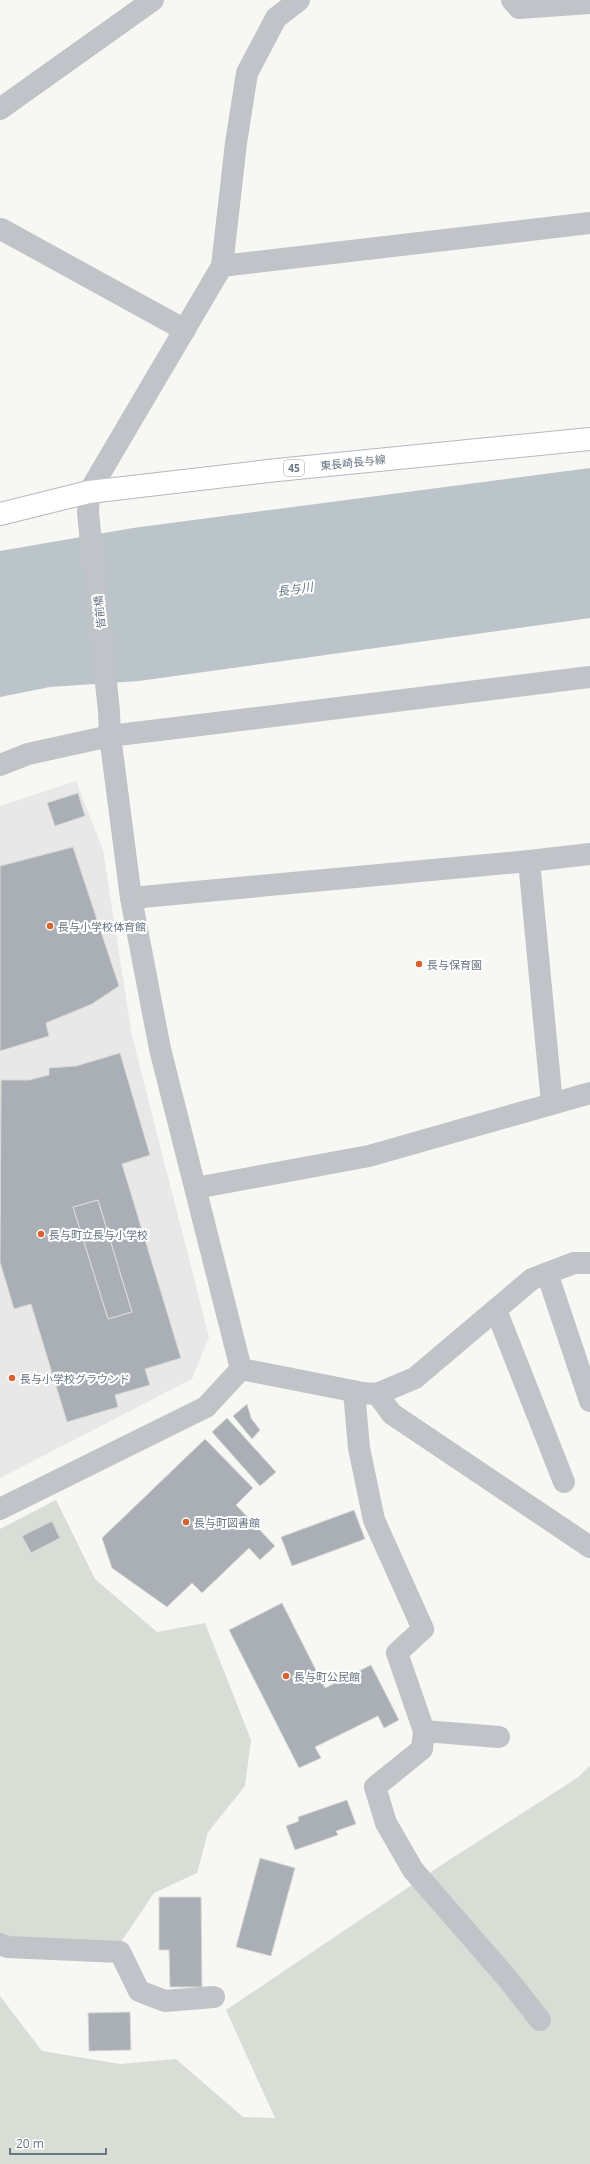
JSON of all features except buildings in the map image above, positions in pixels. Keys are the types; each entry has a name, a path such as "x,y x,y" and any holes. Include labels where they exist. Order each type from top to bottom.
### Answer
{"main road":[{"name":"東長崎長与線","path":"0,514 89,492 277,470 590,439"}],"street":[{"path":"0,109 153,0"},
{"path":"89,492 222,266 236,142 247,73 273,9 299,0"},
{"path":"512,0 519,8 590,3"},
{"path":"222,266 590,223"},
{"path":"1,228 185,330"},
{"name":"皆前橋","path":"89,492 88,513 109,711 110,736 131,898 160,1049 241,1369"},
{"path":"0,765 28,754 110,736 590,677"},
{"path":"131,898 530,862 590,854"},
{"path":"530,862 552,1104"},
{"path":"196,1188 369,1156 590,1093"},
{"path":"0,1508 206,1407 241,1369 354,1391 377,1394 415,1378 532,1279 574,1263 590,1263"},
{"path":"547,1273 590,1401"},
{"path":"496,1310 564,1482"},
{"path":"354,1391 359,1448 374,1520 423,1629 397,1653 424,1731 422,1749 375,1787 386,1823 413,1870 507,1978 540,2020"},
{"path":"377,1394 392,1414 590,1547"},
{"path":"424,1731 499,1737"},
{"path":"0,1944 7,1947 120,1952 139,1991 165,2001 214,1997"}],"shaded area":[{"path":"76,781 103,850 132,1036 209,1337 192,1379 0,1478 0,806"},
{"path":"56,1500 95,1579 157,1632 205,1623 251,1740 245,1786 208,1832 197,1873 154,1893 121,1942 10,1938 0,1935 0,1529"},
{"path":"590,1766 590,2164 0,2164 0,1996 42,2051 120,2064 176,2059 243,2117 275,2118 226,2010 449,1860 577,1778"}],"water":[{"name":"長与川","path":"590,468 590,618 139,681 50,687 0,697 0,551 133,528"}],"place":[{"name":"長与小学校体育館","path":"50,926"},
{"name":"長与保育園","path":"419,964"},
{"name":"長与町立長与小学校","path":"41,1234"},
{"name":"長与小学校グラウンド","path":"12,1378"},
{"name":"長与町図書館","path":"186,1522"},
{"name":"長与町公民館","path":"286,1676"}]}
